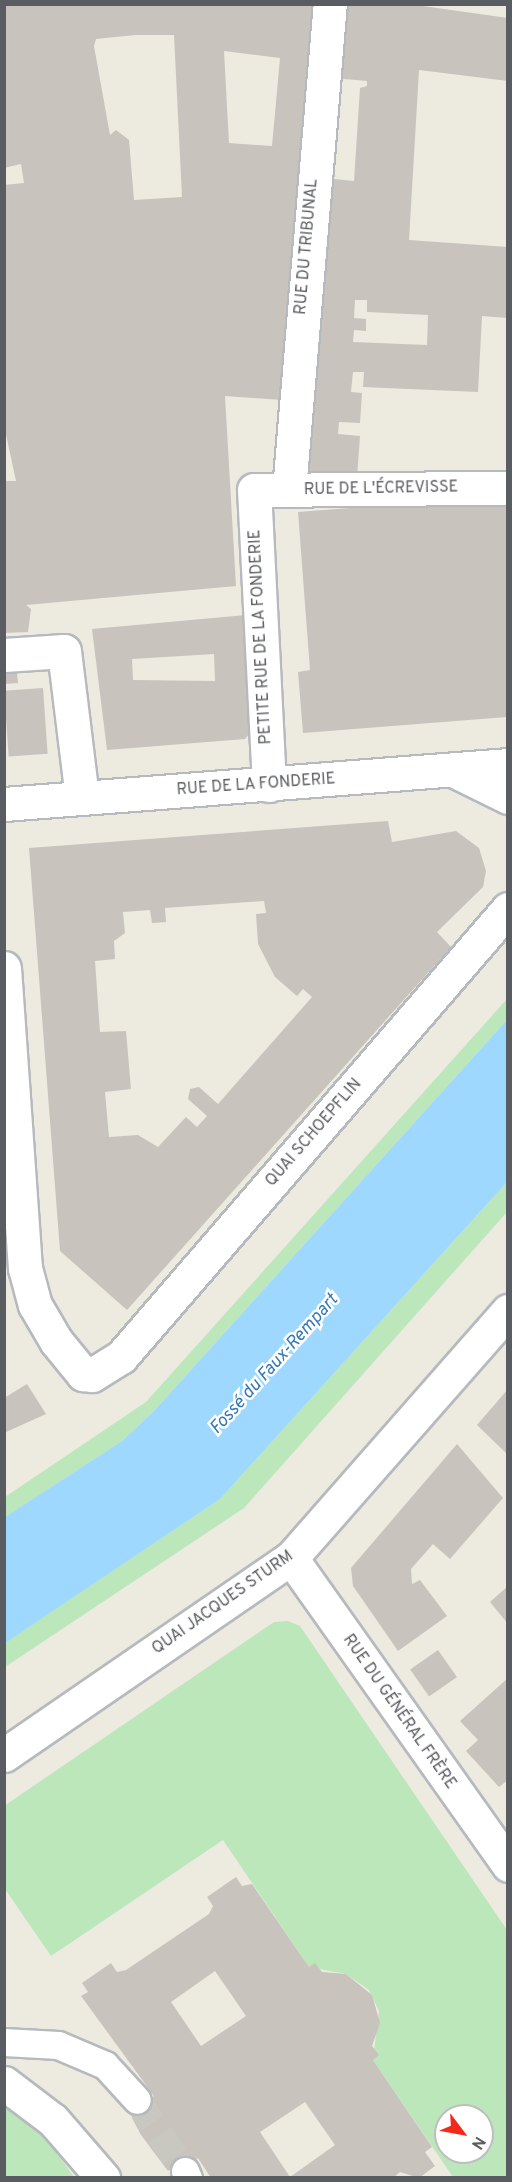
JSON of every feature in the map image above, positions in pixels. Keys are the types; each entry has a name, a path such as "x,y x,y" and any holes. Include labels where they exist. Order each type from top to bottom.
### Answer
{"street":[{"name":"RUE DU TRIBUNAL","path":"289,490 330,4"},
{"name":"RUE DE L'ÉCREVISSE","path":"254,490 507,488"},
{"name":"PETITE RUE DE LA FONDERIE","path":"254,490 269,785"},
{"path":"4,655 64,651 82,797"},
{"name":"RUE DE LA FONDERIE","path":"4,804 507,765"},
{"path":"448,768 507,797"},
{"name":"QUAI SCHOEPFLIN","path":"4,968 30,1287 56,1341 83,1374 102,1371 121,1357 507,909"},
{"name":"QUAI JACQUES STURM","path":"4,1755 291,1558 507,1311"},
{"name":"RUE DU GÉNÉRAL FRÈRE","path":"291,1558 507,1865"},
{"path":"4,2042 58,2044 105,2066 137,2100"},
{"path":"4,2083 53,2120 103,2178"}],"green space":[{"path":"507,999 507,1020 153,1412 122,1441 5,1517 5,1497 146,1402"},
{"path":"507,1182 507,1212 244,1508 5,1667 4,1643 220,1499"},
{"path":"288,1621 300,1626 507,1930 507,2177 453,2177 444,2164 494,2164 494,2104 434,2104 434,2149 373,2060 379,2011 369,1990 346,1974 309,1967 223,1840 51,1956 5,1889 4,1806 274,1622"},
{"path":"5,2104 49,2142 74,2177 5,2177"}],"water":[{"name":"Fossé du Faux-Rempart","path":"507,1020 507,1182 220,1499 5,1643 5,1517 122,1441 153,1412"}],"building":[{"path":"4,4 317,4 282,400 225,396 236,586 26,605 31,609 28,632 4,633 4,481 16,481 4,425 4,185 24,183 21,164 4,168","holes":["135,35 174,35 182,197 134,200 129,140 116,130 110,135 94,46 96,39","224,51 280,58 272,146 229,143"]},
{"path":"342,4 409,4 508,18 508,81 419,70 409,240 508,247 508,318 482,316 478,392 363,387 364,372 353,372 351,392 362,393 360,423 339,422 338,434 360,436 357,478 308,478 300,469 324,178 354,181 360,88 367,86 367,81 334,78","holes":["355,300 367,300 367,312 428,315 427,345 353,342 354,330 366,331 366,319 354,318"]},
{"path":"507,496 507,717 303,733 298,672 310,670 298,512"},
{"path":"246,615 254,728 245,739 107,750 92,629","holes":["214,654 215,681 133,680 132,659"]},
{"path":"16,665 18,683 4,684 4,666"},
{"path":"43,688 48,754 9,757 4,691"},
{"path":"388,821 392,842 456,831 479,848 486,871 483,887 437,932 451,947 127,1310 60,1251 29,848","holes":["264,901 266,913 256,914 258,944 275,977 297,996 303,989 312,997 218,1104 199,1087 190,1089 188,1099 207,1116 197,1127 186,1117 158,1147 138,1135 109,1137 105,1092 131,1089 126,1031 100,1032 95,961 115,959 114,941 125,933 123,912 150,910 152,923 166,922 165,908"]},
{"path":"27,1384 46,1414 4,1433 4,1398"},
{"path":"508,1389 508,1452 506,1453 477,1425"},
{"path":"457,1444 503,1498 450,1559 433,1544 411,1569 412,1584 420,1580 447,1616 398,1651 353,1586 351,1568"},
{"path":"508,1586 508,1624 490,1602"},
{"path":"438,1650 457,1677 429,1697 410,1670"},
{"path":"508,1678 508,1780 499,1787 466,1751 478,1740 460,1721"},
{"path":"236,1877 242,1886 252,1884 309,1967 315,1963 322,1972 346,1974 372,1995 380,2023 372,2046 379,2055 373,2060 432,2147 425,2152 435,2166 419,2178 400,2172 393,2178 211,2178 198,2158 190,2164 186,2159 168,2171 141,2135 132,2118 154,2096 81,1996 88,1992 82,1983 111,1963 117,1972 126,1970 209,1914 213,1906 207,1897","holes":["215,1971 246,2016 201,2046 171,2002","305,2102 335,2145 290,2177 260,2132"]}],"tunnel":[{"path":"137,2100 185,2171"}]}
